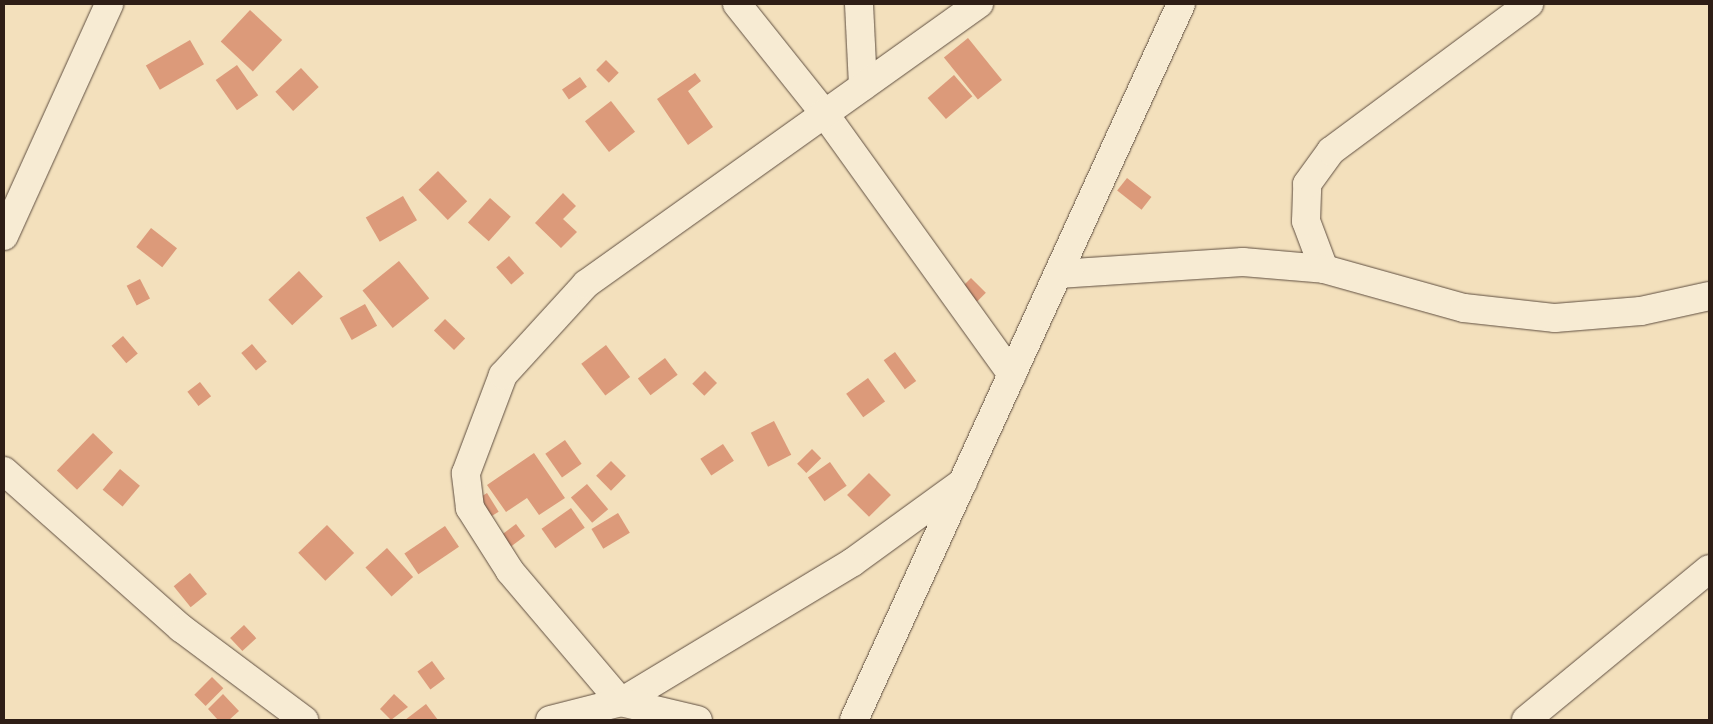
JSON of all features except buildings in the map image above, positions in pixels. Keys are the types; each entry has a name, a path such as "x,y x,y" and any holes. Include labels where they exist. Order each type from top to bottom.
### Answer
{"street":[{"path":"4,236 109,4"},
{"path":"737,4 824,113 1012,375"},
{"path":"859,4 862,86"},
{"path":"698,720 621,702 510,571 470,508 466,473 503,375 586,284 979,4"},
{"path":"854,720 1181,4"},
{"path":"1324,269 1306,221 1307,184 1331,151 1529,4"},
{"path":"1058,274 1243,262 1324,269 1464,308 1554,318 1641,311 1709,296"},
{"path":"4,470 181,628 304,720"},
{"path":"550,720 621,702 853,562 962,482"},
{"path":"1526,720 1709,569"}]}
